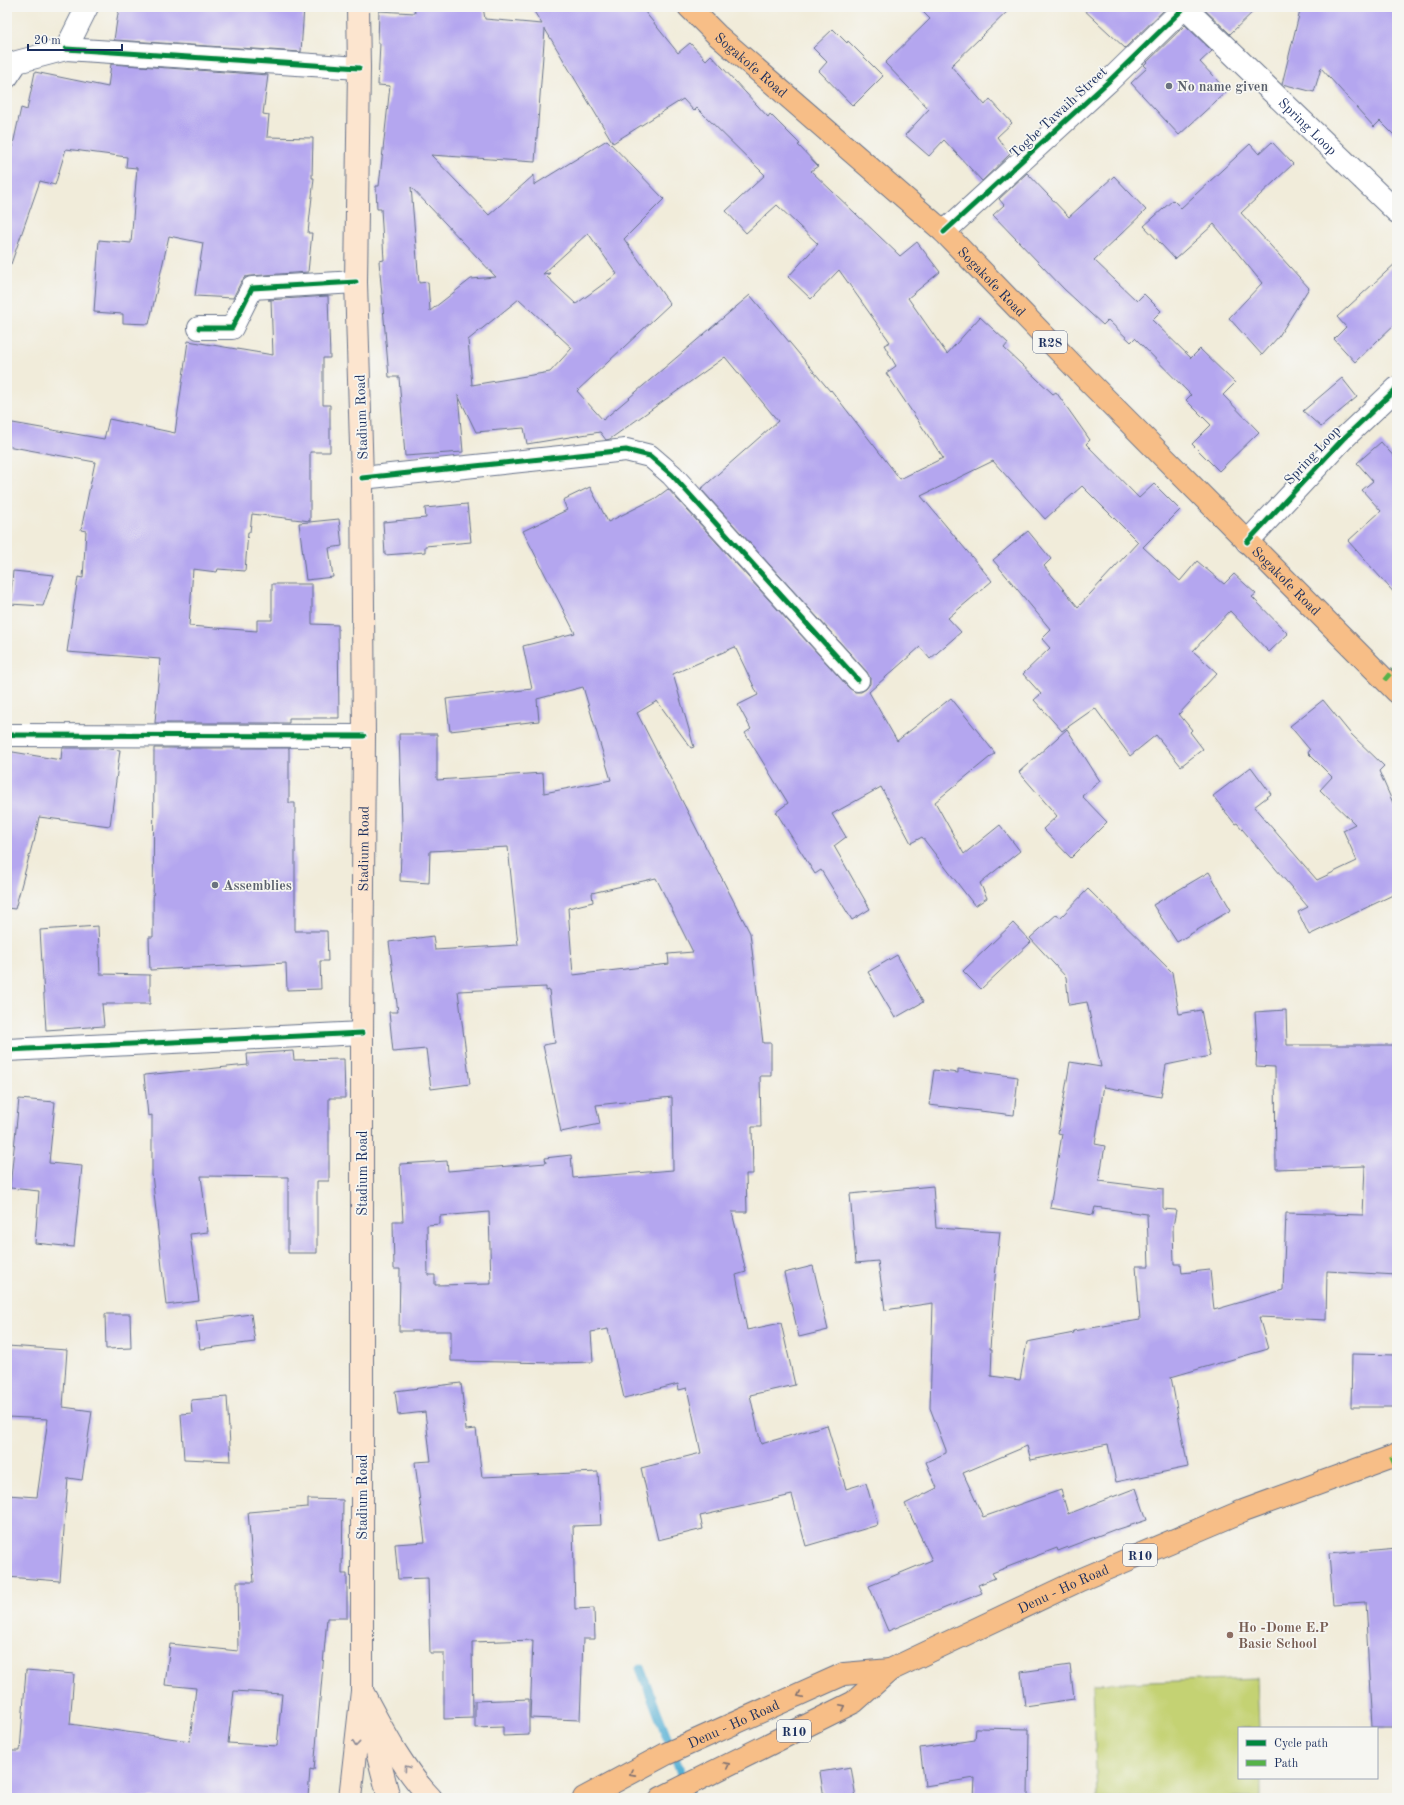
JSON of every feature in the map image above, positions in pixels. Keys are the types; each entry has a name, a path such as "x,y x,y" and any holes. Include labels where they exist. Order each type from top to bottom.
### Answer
{"main road":[{"name":"Stadium Road","path":"350,1798 362,1691 362,1033 364,736 362,478 356,282 360,68 358,7"},
{"name":"Sogakofe Road","path":"689,7 717,35 944,232 1247,542 1397,692"},
{"name":"Denu - Ho Road","path":"677,1790 854,1702 890,1670 1080,1580 1244,1511 1397,1455"},
{"name":"Denu - Ho Road","path":"584,1798 672,1752 844,1674 890,1670"},
{"name":"Stadium Road","path":"362,1691 389,1798"},
{"name":"Stadium Road","path":"362,1691 393,1749 421,1788 431,1798"}],"street":[{"path":"66,48 86,7"},
{"name":"Togbe Tawaih Street","path":"944,232 1108,82 1185,7"},
{"name":"Spring Loop","path":"1185,7 1397,212"},
{"path":"7,77 17,62 66,48 360,68"},
{"path":"199,328 232,328 252,288 356,282"},
{"name":"Spring Loop","path":"1247,542 1343,439 1397,388"},
{"path":"362,478 626,450 650,456 672,475 858,680"},
{"path":"11,735 364,736"},
{"path":"7,1050 362,1033"}],"green space":[{"path":"1257,1678 1259,1727 1238,1727 1238,1779 1261,1779 1261,1798 1097,1798 1093,1684"}],"building":[{"path":"119,7 304,7 301,52 114,40"},
{"path":"414,7 483,7 485,19 542,24 533,10 560,7 641,7 678,53 690,43 706,60 711,55 768,117 770,114 800,144 798,145 818,166 811,171 900,256 917,242 940,272 908,298 947,354 980,317 1008,343 1004,348 1053,394 1056,392 1090,440 1086,444 1139,498 1154,484 1180,510 1143,547 1180,581 1197,561 1224,584 1234,574 1256,594 1252,597 1288,634 1269,652 1230,611 1193,651 1217,673 1179,714 1192,730 1190,732 1203,749 1181,766 1156,735 1130,756 1095,708 1062,731 1034,700 1041,694 1023,674 1050,648 1042,639 1051,630 993,560 1028,531 1051,559 1044,566 1078,607 1138,542 1082,486 1045,519 993,461 921,496 992,581 948,618 961,632 930,659 920,647 869,692 897,741 951,698 995,753 935,802 964,854 1000,825 1020,851 980,883 987,898 975,906 922,837 911,843 881,787 832,814 846,837 834,846 870,909 852,920 821,870 815,874 776,812 788,803 745,733 751,729 738,705 758,695 735,647 673,674 694,747 691,748 657,701 637,713 750,933 763,1043 771,1043 771,1076 760,1076 761,1127 752,1127 753,1174 746,1174 747,1212 732,1212 746,1272 736,1275 747,1330 781,1323 795,1385 750,1395 761,1444 827,1425 846,1489 866,1483 878,1525 806,1546 792,1495 700,1516 703,1529 658,1540 641,1468 701,1453 687,1388 679,1390 678,1384 624,1398 608,1329 591,1332 593,1362 558,1363 451,1361 451,1331 399,1331 400,1269 394,1269 393,1221 403,1221 400,1164 447,1161 448,1171 546,1163 545,1158 571,1155 573,1178 673,1170 672,1097 596,1105 600,1124 561,1132 543,1045 555,1043 549,990 546,991 546,987 458,991 470,1084 431,1089 426,1049 393,1052 389,1012 398,1012 389,942 433,936 435,950 518,945 508,847 430,851 429,883 400,881 402,825 399,734 437,734 437,780 543,773 544,793 611,780 583,687 537,699 539,721 450,731 446,699 532,689 523,646 575,633 523,531 567,510 563,500 590,487 608,522 656,498 668,489 849,688 855,692 861,692 870,684 870,678 867,672 701,489 778,421 725,357 610,439 606,440 600,432 527,444 524,428 476,432 458,395 463,452 405,456 399,377 389,377 379,261 384,260 381,209 377,209 376,186 379,186 390,86 378,85 380,43 378,43 379,11 415,13","holes":["545,29 613,143 683,99 694,111 697,108 765,175 726,211 746,233 777,205 818,244 788,277 811,299 839,270 890,342 884,345 896,366 886,373 943,458 900,479 831,390 830,391 750,295 603,420 577,391 670,304 624,239 664,199 607,140 534,185 534,175 489,215 431,155 535,162","411,187 496,277 471,279 430,311 428,282 419,283","588,233 617,274 576,304 546,276 550,273 543,274","519,299 572,348 550,372 472,385 468,340","656,878 693,952 668,954 669,964 573,975 568,908 593,902 592,893","489,1212 491,1284 435,1285 435,1275 428,1275 427,1225 440,1224 440,1216"]},
{"path":"918,7 1012,7 951,66 985,105 990,99 1012,123 997,137 1010,154 982,181 944,140 929,156 905,135 929,109 885,63 930,19"},
{"path":"1081,7 1167,7 1125,48"},
{"path":"1202,7 1258,7 1230,34"},
{"path":"1301,7 1397,7 1397,138 1380,121 1374,127 1321,68 1314,92 1282,84"},
{"path":"1185,25 1212,51 1200,62 1227,91 1179,135 1131,83 1147,68 1144,65"},
{"path":"833,29 847,43 848,41 883,76 853,106 819,71 827,62 813,48"},
{"path":"111,64 268,75 263,114 269,115 267,137 313,138 312,178 314,178 308,233 312,233 308,272 245,277 233,298 195,296 203,243 169,236 149,324 123,323 123,314 94,312 99,240 131,243 137,168 126,167 127,157 66,149 55,185 40,181 11,264 7,264 7,148 12,149 21,108 27,110 35,72 108,87"},
{"path":"1272,142 1293,164 1241,213 1309,288 1279,336 1262,355 1229,318 1262,283 1214,224 1175,259 1144,226 1173,200 1181,208 1250,144 1259,154"},
{"path":"1027,173 1069,217 1114,176 1146,210 1094,260 1137,301 1144,294 1161,311 1152,320 1191,358 1200,349 1235,383 1223,395 1259,432 1219,471 1192,444 1211,425 1186,400 1191,395 1135,338 1131,342 1108,320 1103,325 1064,289 993,215 1004,205 999,199"},
{"path":"1397,262 1397,322 1355,362 1334,339 1346,327 1337,317"},
{"path":"328,296 330,358 323,358 323,405 330,405 330,452 310,452 310,521 252,514 250,532 248,532 245,571 218,569 217,572 193,569 189,626 257,631 257,620 272,620 272,584 312,584 312,624 338,625 339,718 289,718 289,723 155,723 160,659 67,652 78,577 83,578 86,531 81,530 95,462 7,446 7,422 104,439 109,419 175,433 188,341 273,355 271,300 268,300"},
{"path":"1342,378 1357,397 1321,427 1303,411"},
{"path":"1381,442 1397,460 1397,596 1348,541 1381,511 1362,490 1373,481 1357,463"},
{"path":"467,504 471,542 425,546 425,552 385,555 383,522 426,518 425,508"},
{"path":"339,519 342,546 329,548 333,577 306,580 299,523"},
{"path":"13,571 54,575 43,606 10,604"},
{"path":"1323,700 1350,733 1384,766 1379,771 1397,812 1397,893 1309,935 1298,912 1308,907 1237,823 1235,824 1213,796 1251,767 1271,794 1254,807 1317,880 1357,861 1343,830 1355,824 1320,790 1332,777 1308,753 1310,750 1290,726"},
{"path":"1067,729 1100,781 1082,796 1107,822 1071,858 1043,829 1057,816 1019,772"},
{"path":"62,748 99,748 120,750 110,826 39,817 34,842 15,909 7,908 7,751 61,760"},
{"path":"154,748 289,748 289,803 295,803 295,931 327,931 328,961 320,961 321,989 287,990 286,963 150,970 149,937 153,937"},
{"path":"1209,872 1231,910 1177,942 1153,905"},
{"path":"1088,889 1172,972 1179,1014 1201,1010 1210,1056 1166,1065 1161,1097 1105,1087 1104,1085 1095,1144 1105,1146 1099,1181 1163,1189 1163,1209 1176,1210 1173,1227 1174,1264 1181,1264 1182,1273 1210,1270 1214,1310 1283,1290 1286,1213 1363,1215 1365,1166 1276,1169 1275,1067 1256,1066 1257,1044 1255,1012 1286,1010 1287,1045 1397,1045 1397,1275 1327,1271 1326,1320 1259,1317 1268,1349 1171,1377 1188,1467 1116,1482 1108,1444 1031,1460 1027,1446 963,1473 983,1517 1061,1490 1068,1514 1136,1488 1147,1520 1116,1529 1058,1551 1057,1548 992,1573 995,1578 978,1585 982,1593 888,1631 869,1586 932,1560 905,1504 937,1488 926,1462 946,1453 946,1450 930,1408 933,1303 885,1310 878,1261 856,1263 850,1194 933,1186 936,1228 1000,1232 990,1349 992,1349 991,1376 1020,1380 1027,1342 1074,1333 1073,1331 1140,1320 1136,1266 1149,1266 1147,1214 1095,1207 1093,1215 1050,1208 1062,1134 1058,1133 1070,1062 1101,1067 1087,1002 1069,1005 1066,977 1030,938 1057,914 1060,918"},
{"path":"1013,923 1031,942 981,989 963,971"},
{"path":"98,926 100,974 150,975 150,1004 102,1004 104,1026 46,1030 40,930"},
{"path":"897,955 923,1002 895,1018 868,972"},
{"path":"293,1051 294,1060 344,1059 345,1098 329,1098 329,1181 317,1181 317,1253 288,1253 288,1177 201,1176 208,1232 190,1234 199,1301 166,1305 152,1174 152,1115 148,1116 144,1075 248,1065 247,1054"},
{"path":"958,1069 1018,1077 1014,1115 929,1105 934,1070 958,1073"},
{"path":"19,1099 55,1102 49,1163 82,1166 74,1247 35,1243 39,1191 10,1188"},
{"path":"813,1266 828,1330 799,1337 784,1273"},
{"path":"105,1314 130,1314 131,1348 106,1349"},
{"path":"251,1314 255,1342 200,1349 196,1321"},
{"path":"7,1346 67,1350 63,1407 92,1411 82,1480 68,1478 60,1581 7,1577 7,1495 37,1497 48,1419 7,1417"},
{"path":"1352,1354 1397,1355 1397,1407 1351,1407"},
{"path":"461,1383 466,1430 476,1429 482,1477 598,1472 601,1525 573,1526 575,1609 594,1608 595,1639 583,1639 580,1720 530,1718 533,1640 472,1642 473,1718 444,1719 444,1653 430,1653 428,1578 398,1579 395,1544 425,1542 415,1462 431,1461 425,1412 398,1415 395,1391"},
{"path":"227,1397 231,1461 184,1459 181,1414 192,1413 191,1400"},
{"path":"308,1499 343,1500 342,1574 347,1574 347,1618 327,1618 314,1770 310,1769 308,1798 7,1798 7,1751 20,1751 26,1670 74,1674 70,1724 190,1741 196,1688 165,1685 170,1644 238,1651 237,1582 254,1582 248,1512 308,1507","holes":["234,1691 282,1694 277,1746 228,1743"]},
{"path":"1397,1548 1397,1728 1372,1727 1365,1602 1333,1604 1329,1554"},
{"path":"1070,1665 1074,1699 1025,1706 1021,1672"},
{"path":"529,1699 529,1735 503,1736 503,1727 475,1728 475,1701"},
{"path":"976,1728 1029,1729 1028,1798 974,1798 975,1778 925,1786 920,1748 975,1740"},
{"path":"851,1767 856,1798 824,1798 820,1772"}],"waterway":[{"path":"640,1668 691,1798"}],"marked path":[{"path":"1385,680 1397,666"},
{"path":"1391,1457 1397,1470"}],"cycle path":[{"path":"944,232 1108,82 1185,7"},
{"path":"66,49 359,68"},
{"path":"199,328 232,328 252,288 356,282"},
{"path":"1247,542 1343,439 1397,388"},
{"path":"362,478 626,450 650,456 672,475 858,680"},
{"path":"11,735 364,736"},
{"path":"7,1050 362,1033"}],"place":[{"name":"No name given","path":"1169,86"},
{"name":"Assemblies","path":"215,885"},
{"name":"Ho -Dome E.P Basic School","path":"1230,1635"}]}
